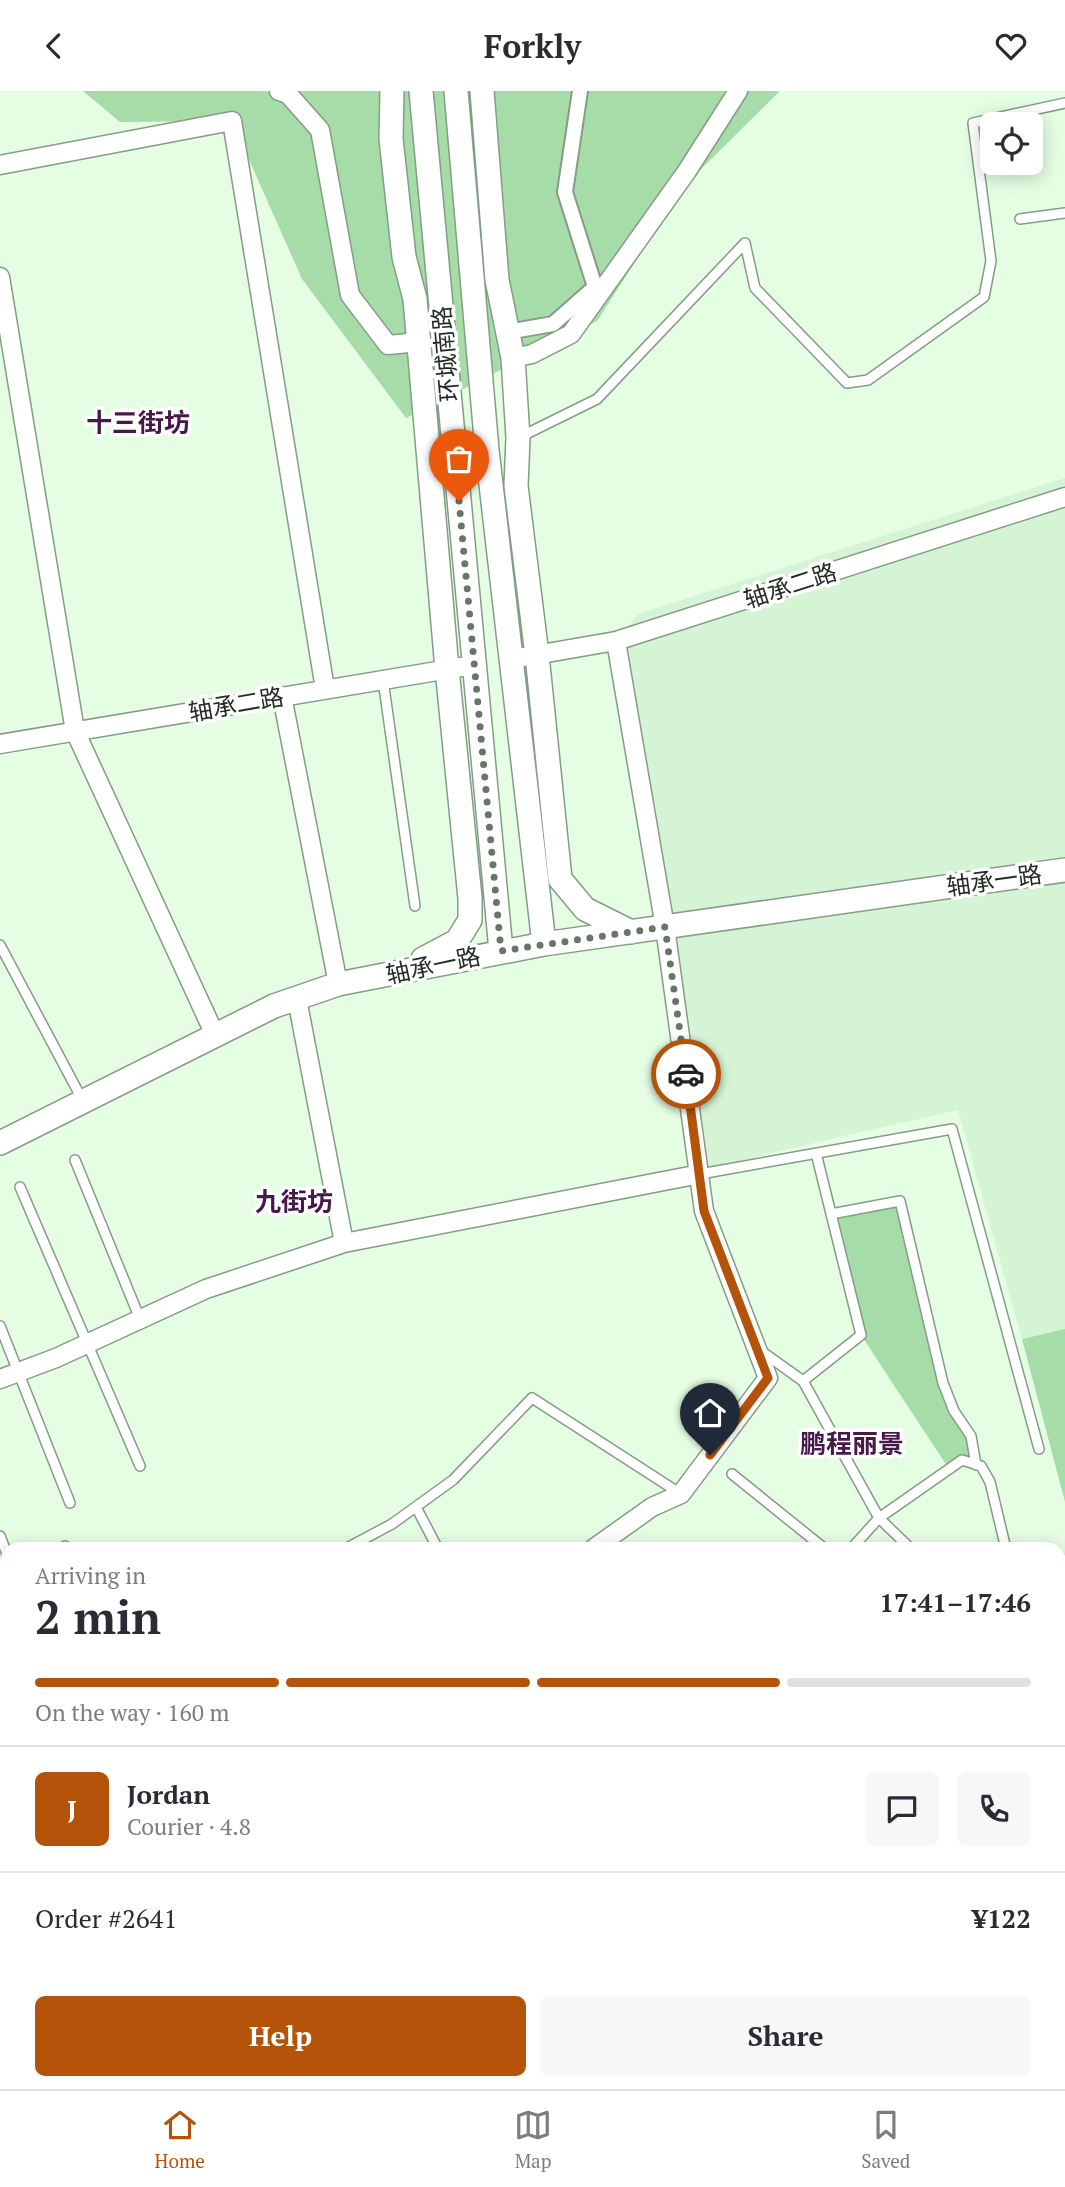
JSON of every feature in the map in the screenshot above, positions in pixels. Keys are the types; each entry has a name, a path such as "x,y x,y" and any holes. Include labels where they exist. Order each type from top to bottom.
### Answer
{"street":[{"path":"279,91 288,94 320,130 350,295 388,345 419,342"},
{"path":"392,91 391,139 404,257 415,299 470,898 470,920 457,941 398,972"},
{"name":"环城南路","path":"421,91 501,951"},
{"name":"环城南路","path":"456,91 487,450 544,944"},
{"path":"482,91 497,280 513,358 518,438 516,486 560,879 585,909 631,932"},
{"path":"507,332 553,324 595,287 565,192 580,91"},
{"path":"513,358 532,355 571,334 687,171 738,91"},
{"path":"0,166 232,121 325,689"},
{"path":"0,277 75,731 215,1035"},
{"name":"轴承二路","path":"512,659 616,641 1065,497"},
{"path":"602,1542 652,1507 681,1494 768,1378 704,1211 665,927 616,641"},
{"name":"轴承二路","path":"0,744 473,665"},
{"path":"282,697 338,984"},
{"name":"轴承一路","path":"0,1143 274,1006 338,984 544,944 1065,870"},
{"path":"297,999 344,1243"},
{"path":"0,1380 87,1344 206,1289 344,1243 700,1174"}],"lane":[{"path":"518,438 597,399 746,243 755,288 847,383 867,380 984,297 991,261 973,123 1065,103"},
{"path":"1020,219 1065,212"},
{"path":"383,680 415,906"},
{"path":"0,946 83,1101"},
{"path":"700,1174 952,1129 1039,1449"},
{"path":"803,1381 861,1335 816,1153"},
{"path":"75,1160 140,1319"},
{"path":"20,1187 141,1466"},
{"path":"831,1215 900,1201 943,1383 954,1411 971,1436 976,1465"},
{"path":"0,1326 70,1503"},
{"path":"757,1348 803,1381 879,1518 904,1542"},
{"path":"360,1542 392,1524 453,1480 532,1398 681,1494"},
{"path":"857,1542 879,1518 962,1460 981,1466 990,1482 1004,1542"},
{"path":"733,1474 816,1542"},
{"path":"416,1507 434,1542"},
{"path":"615,1542 631,1521"}],"shaded area":[{"path":"1065,478 1065,1329 1022,1339 958,1110 775,1152 700,1174 616,641 638,614"}],"green space":[{"path":"83,91 780,91 685,185 597,321 406,418 302,279 232,121 120,122"},
{"path":"900,1201 943,1383 971,1436 976,1465 962,1460 949,1469 861,1335 831,1214"},
{"path":"1065,1329 1065,1502 1022,1339"}],"way so far":[{"path":"459,501 501,951 665,927 686,1074"}],"district":[{"name":"十三街坊","path":"138,422"},
{"name":"九街坊","path":"294,1201"},
{"name":"鹏程丽景","path":"852,1443"}],"route":[{"path":"686,1074 704,1211 768,1378 710,1455"}]}
